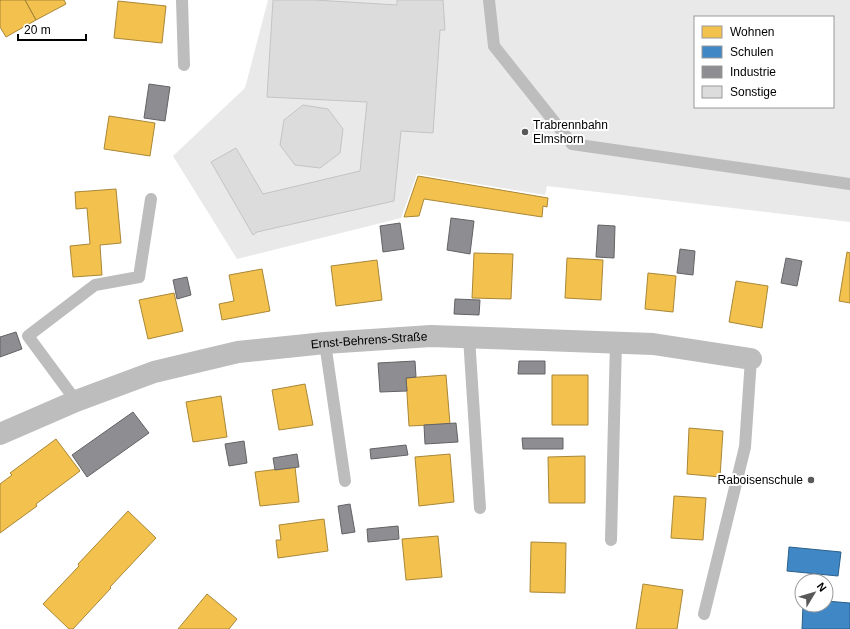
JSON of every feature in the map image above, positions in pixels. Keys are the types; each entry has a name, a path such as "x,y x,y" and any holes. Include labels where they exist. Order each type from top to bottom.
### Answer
{"street":[{"name":"Ernst-Behrens-Straße","path":"0,434 76,401 154,372 238,352 325,342 430,336 616,342 653,344 751,359"}],"lane":[{"path":"182,0 184,65"},
{"path":"489,0 494,46 572,144 850,184"},
{"path":"76,401 28,336 95,285 139,277 151,198"},
{"path":"469,337 480,508"},
{"path":"325,342 345,481"},
{"path":"610,540 616,342"},
{"path":"704,614 746,448 751,359"}],"shaded area":[{"name":"Trabrennbahn Elmshorn","path":"268,0 850,0 850,222 547,186 545,195 417,174 401,218 237,259 173,156 245,88"}],"building: Wohnen":[{"path":"1,0 25,0 36,20 6,37 0,27"},
{"path":"25,0 64,0 66,4 36,20"},
{"path":"118,1 166,6 162,43 114,38"},
{"path":"109,116 155,123 150,156 104,149"},
{"path":"418,176 548,198 547,207 543,206 542,217 424,199 419,216 404,217"},
{"path":"116,189 121,243 100,245 102,275 73,277 70,246 90,244 87,208 76,209 75,192"},
{"path":"847,252 850,253 850,303 839,301"},
{"path":"474,253 513,254 511,299 472,298"},
{"path":"567,258 603,260 601,300 565,298"},
{"path":"377,260 382,300 336,306 331,266"},
{"path":"262,269 270,311 222,320 219,304 234,301 229,275"},
{"path":"648,273 676,276 673,312 645,309"},
{"path":"736,281 768,286 762,328 729,322"},
{"path":"174,293 183,331 148,339 139,300"},
{"path":"446,375 450,424 409,426 406,378"},
{"path":"552,375 588,375 588,425 552,425"},
{"path":"305,384 313,425 279,430 272,390"},
{"path":"221,396 227,437 193,442 186,402"},
{"path":"689,428 723,431 720,477 687,474"},
{"path":"56,439 80,471 36,504 37,506 0,533 0,484 12,475 10,473"},
{"path":"450,454 454,502 419,506 415,457"},
{"path":"585,456 585,503 549,503 548,457"},
{"path":"295,467 299,502 260,506 255,472"},
{"path":"674,496 706,498 703,540 671,538"},
{"path":"128,511 156,538 73,629 69,629 43,604"},
{"path":"324,519 328,551 278,558 276,540 281,540 279,525"},
{"path":"438,536 442,577 406,580 402,539"},
{"path":"531,542 566,543 565,593 530,592"},
{"path":"643,584 683,590 677,629 636,629"},
{"path":"207,594 237,619 229,629 178,629"}],"building: Schulen":[{"path":"789,547 841,552 838,576 834,576 834,573 787,571"},
{"path":"834,602 850,603 850,629 802,629 803,613 834,613"}],"building: Industrie":[{"path":"149,84 170,87 165,121 144,118"},
{"path":"451,218 474,221 470,254 447,250"},
{"path":"400,223 404,249 383,252 380,226"},
{"path":"598,225 615,226 614,258 596,257"},
{"path":"680,249 695,251 693,275 677,273"},
{"path":"786,258 802,261 797,286 781,283"},
{"path":"187,277 191,295 177,299 173,280"},
{"path":"455,299 480,300 479,315 454,314"},
{"path":"16,332 22,349 0,357 0,337"},
{"path":"415,361 416,377 406,378 407,391 380,392 378,363"},
{"path":"519,361 545,361 545,374 518,374"},
{"path":"133,412 149,433 87,477 72,455"},
{"path":"456,423 458,442 425,444 424,425"},
{"path":"522,438 563,438 563,449 523,449"},
{"path":"244,441 247,463 229,466 225,444"},
{"path":"406,445 408,455 371,459 370,449"},
{"path":"297,454 299,467 275,470 273,458"},
{"path":"350,504 355,532 342,534 338,506"},
{"path":"398,526 399,539 368,542 367,529"}],"building: Sonstige":[{"path":"273,0 315,0 397,5 397,0 443,0 445,30 440,30 433,133 401,131 394,201 257,232 253,235 211,162 236,148 263,194 360,171 367,102 267,97"},
{"path":"303,105 328,109 343,129 340,153 320,168 295,165 280,145 284,120"}],"place":[{"name":"Trabrennbahn Elmshorn","path":"525,132"},
{"name":"Raboisenschule","path":"811,480"}]}
